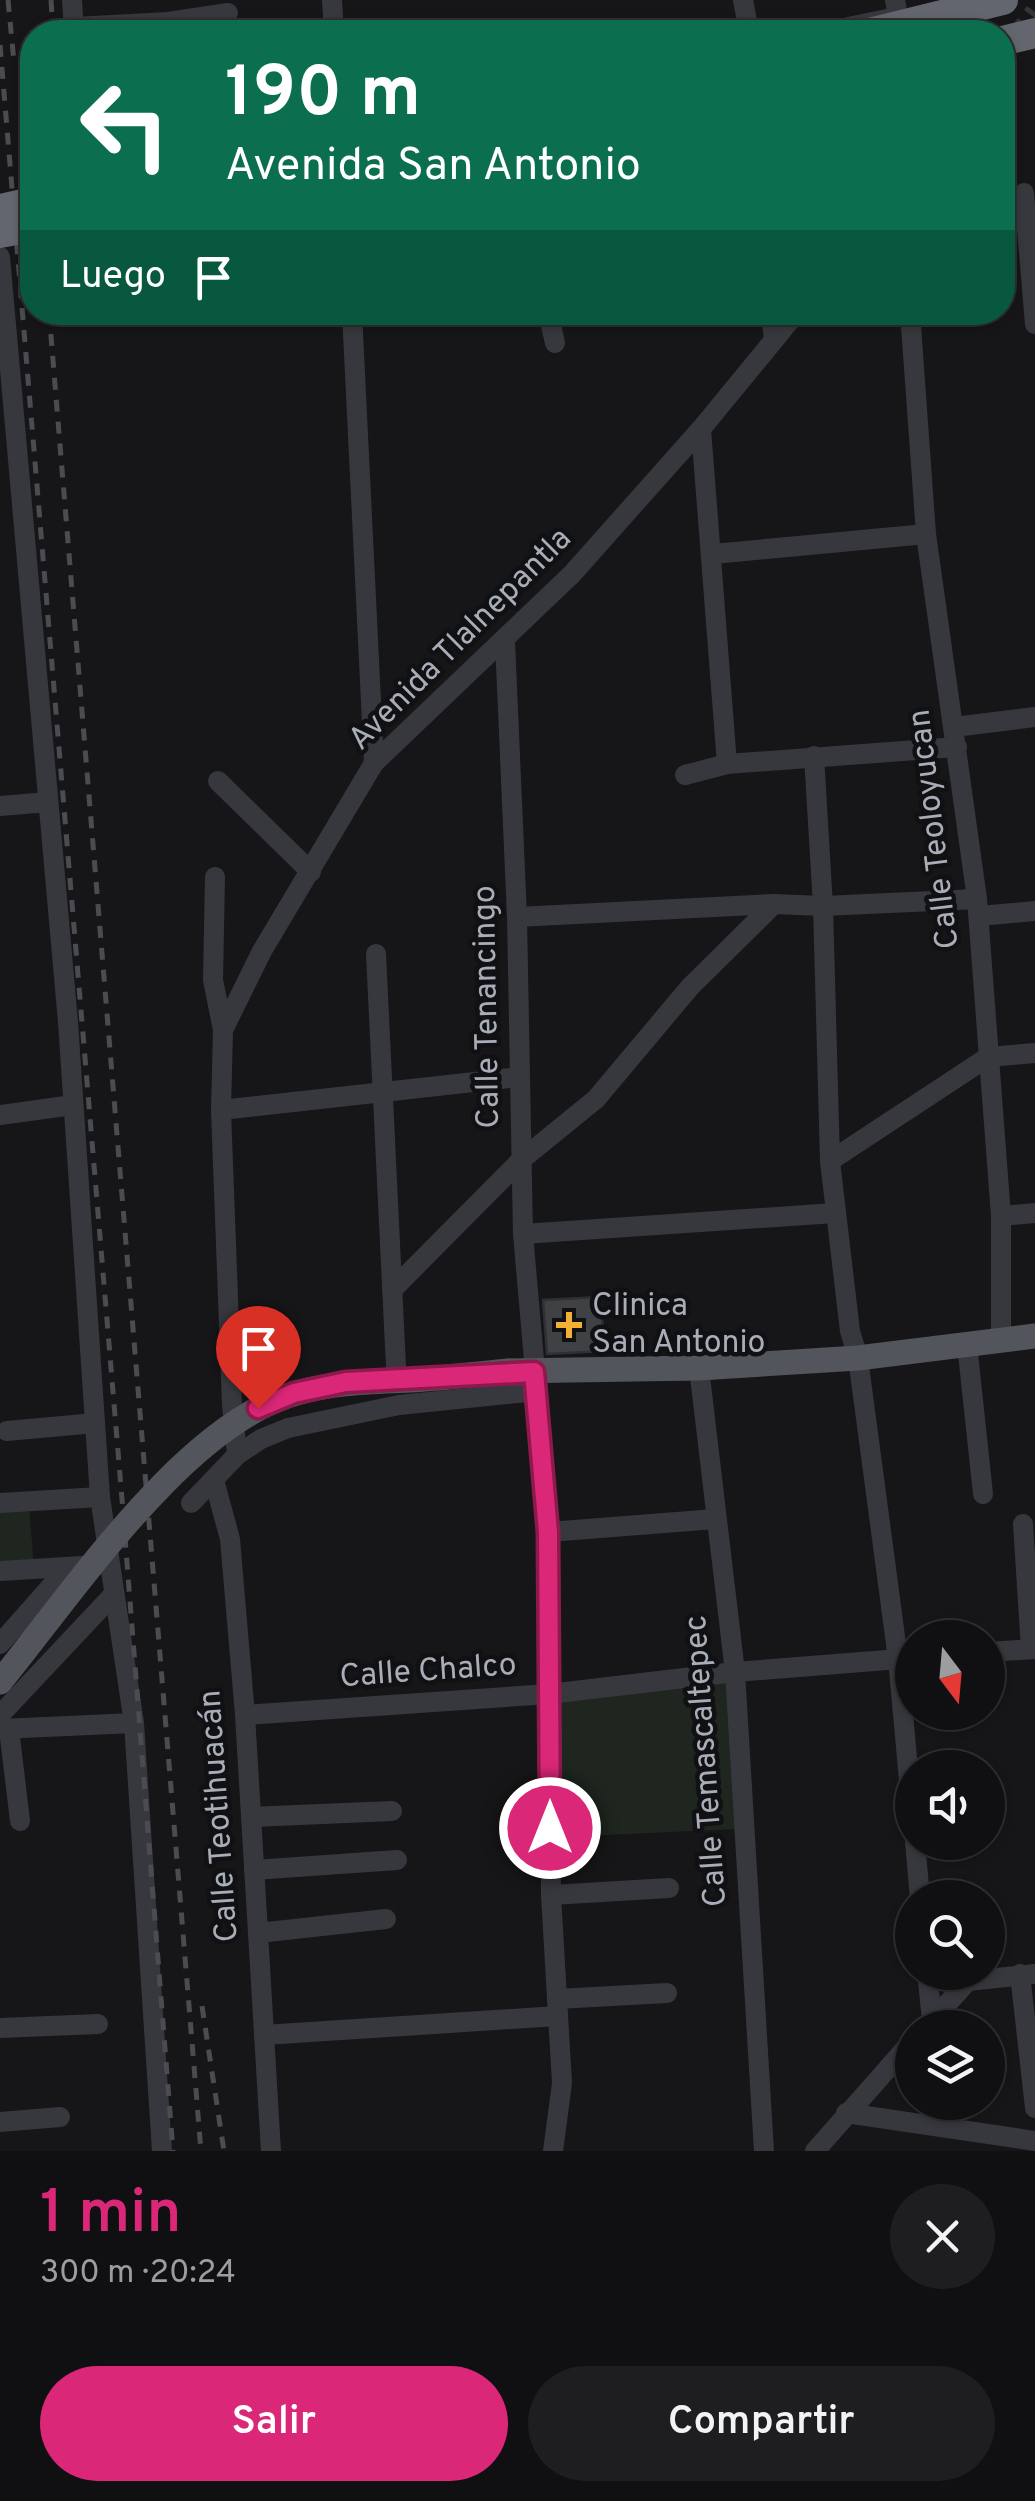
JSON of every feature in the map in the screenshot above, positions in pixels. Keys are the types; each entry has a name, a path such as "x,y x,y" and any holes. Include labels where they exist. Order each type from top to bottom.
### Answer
{"highway":[{"path":"889,16 1003,0"}],"main road":[{"path":"0,1682 100,1556 196,1451 258,1408 294,1393 346,1382 527,1378 858,1358 1035,1336"}],"street":[{"path":"889,16 962,0"},
{"path":"185,20 228,15"},
{"path":"1024,193 1035,324"},
{"path":"0,257 9,466 48,802 68,1022 100,1497 134,1723 162,2151"},
{"path":"353,325 374,763"},
{"path":"551,325 554,343"},
{"path":"772,325 774,340"},
{"name":"Avenida Tlalnepantla","path":"238,1455 232,1405 221,1110 223,1030 262,951 374,763 572,574 701,429 786,325"},
{"name":"Calle Teoloyucan","path":"911,325 926,534 978,907 1001,1216 1001,1340"},
{"path":"701,429 727,764"},
{"path":"713,554 926,534"},
{"name":"Calle Tenancingo","path":"504,642 517,917 527,1378 548,1532 551,1894 562,2083 553,2151"},
{"path":"686,776 727,764 956,737 1035,717"},
{"path":"814,756 835,1213 850,1330 858,1358 899,1620"},
{"path":"218,781 311,872"},
{"path":"0,806 48,802"},
{"path":"215,877 214,980 223,1030"},
{"path":"517,917 774,904 1035,911"},
{"path":"392,1290 521,1160 596,1099 690,986 774,904"},
{"path":"376,954 396,1367"},
{"path":"830,1161 988,1057 1035,1053"},
{"path":"221,1110 519,1077"},
{"path":"0,1115 74,1105"},
{"path":"523,1234 835,1213"},
{"path":"1001,1216 1035,1214"},
{"path":"967,1344 983,1494"},
{"name":"Calle Temascaltepec","path":"699,1368 734,1672 764,2151"},
{"path":"191,1502 238,1455 288,1428 527,1378"},
{"path":"7,1431 95,1423"},
{"name":"Calle Teotihuacán","path":"214,1480 230,1539 245,1714 271,2151"},
{"path":"0,1504 100,1497"},
{"path":"548,1532 715,1519"},
{"path":"1005,1651 1033,1649 1023,1524"},
{"path":"0,1571 108,1564"},
{"path":"0,1644 68,1567"},
{"path":"3,1724 112,1596"},
{"name":"Calle Chalco","path":"245,1714 549,1694 734,1672 895,1659"},
{"path":"3,1724 134,1723"},
{"path":"3,1724 20,1822"},
{"path":"251,1816 392,1811"},
{"path":"254,1870 397,1860"},
{"path":"551,1894 669,1888"},
{"path":"258,1932 386,1919"},
{"path":"941,2010 968,1980 1028,1974 1035,2108"},
{"path":"264,2034 557,2008 667,1992"},
{"path":"0,2028 98,2024"},
{"path":"816,2151 895,2060"},
{"path":"846,2114 1035,2141"},
{"path":"0,2122 60,2117"}],"shaded area":[{"path":"29,1506 34,1567 0,1569 0,1508"},
{"path":"726,1678 736,1829 562,1837 556,1693"}],"building":[{"name":"Clinica San Antonio","path":"600,1297 605,1351 547,1354 543,1300"}],"tunnel":[{"path":"1015,39 1035,12"}],"railway":[{"path":"8,0 14,62"},
{"path":"51,0 52,20"},
{"path":"0,45 20,283"},
{"path":"23,325 173,2151"},
{"path":"50,325 201,2151"},
{"path":"202,2006 224,2151"}],"place":[{"name":"Clinica San Antonio","path":"569,1325"}],"route":[{"path":"258,1408 294,1393 346,1382 534,1372 541,1415 548,1532 550,1828"}]}
